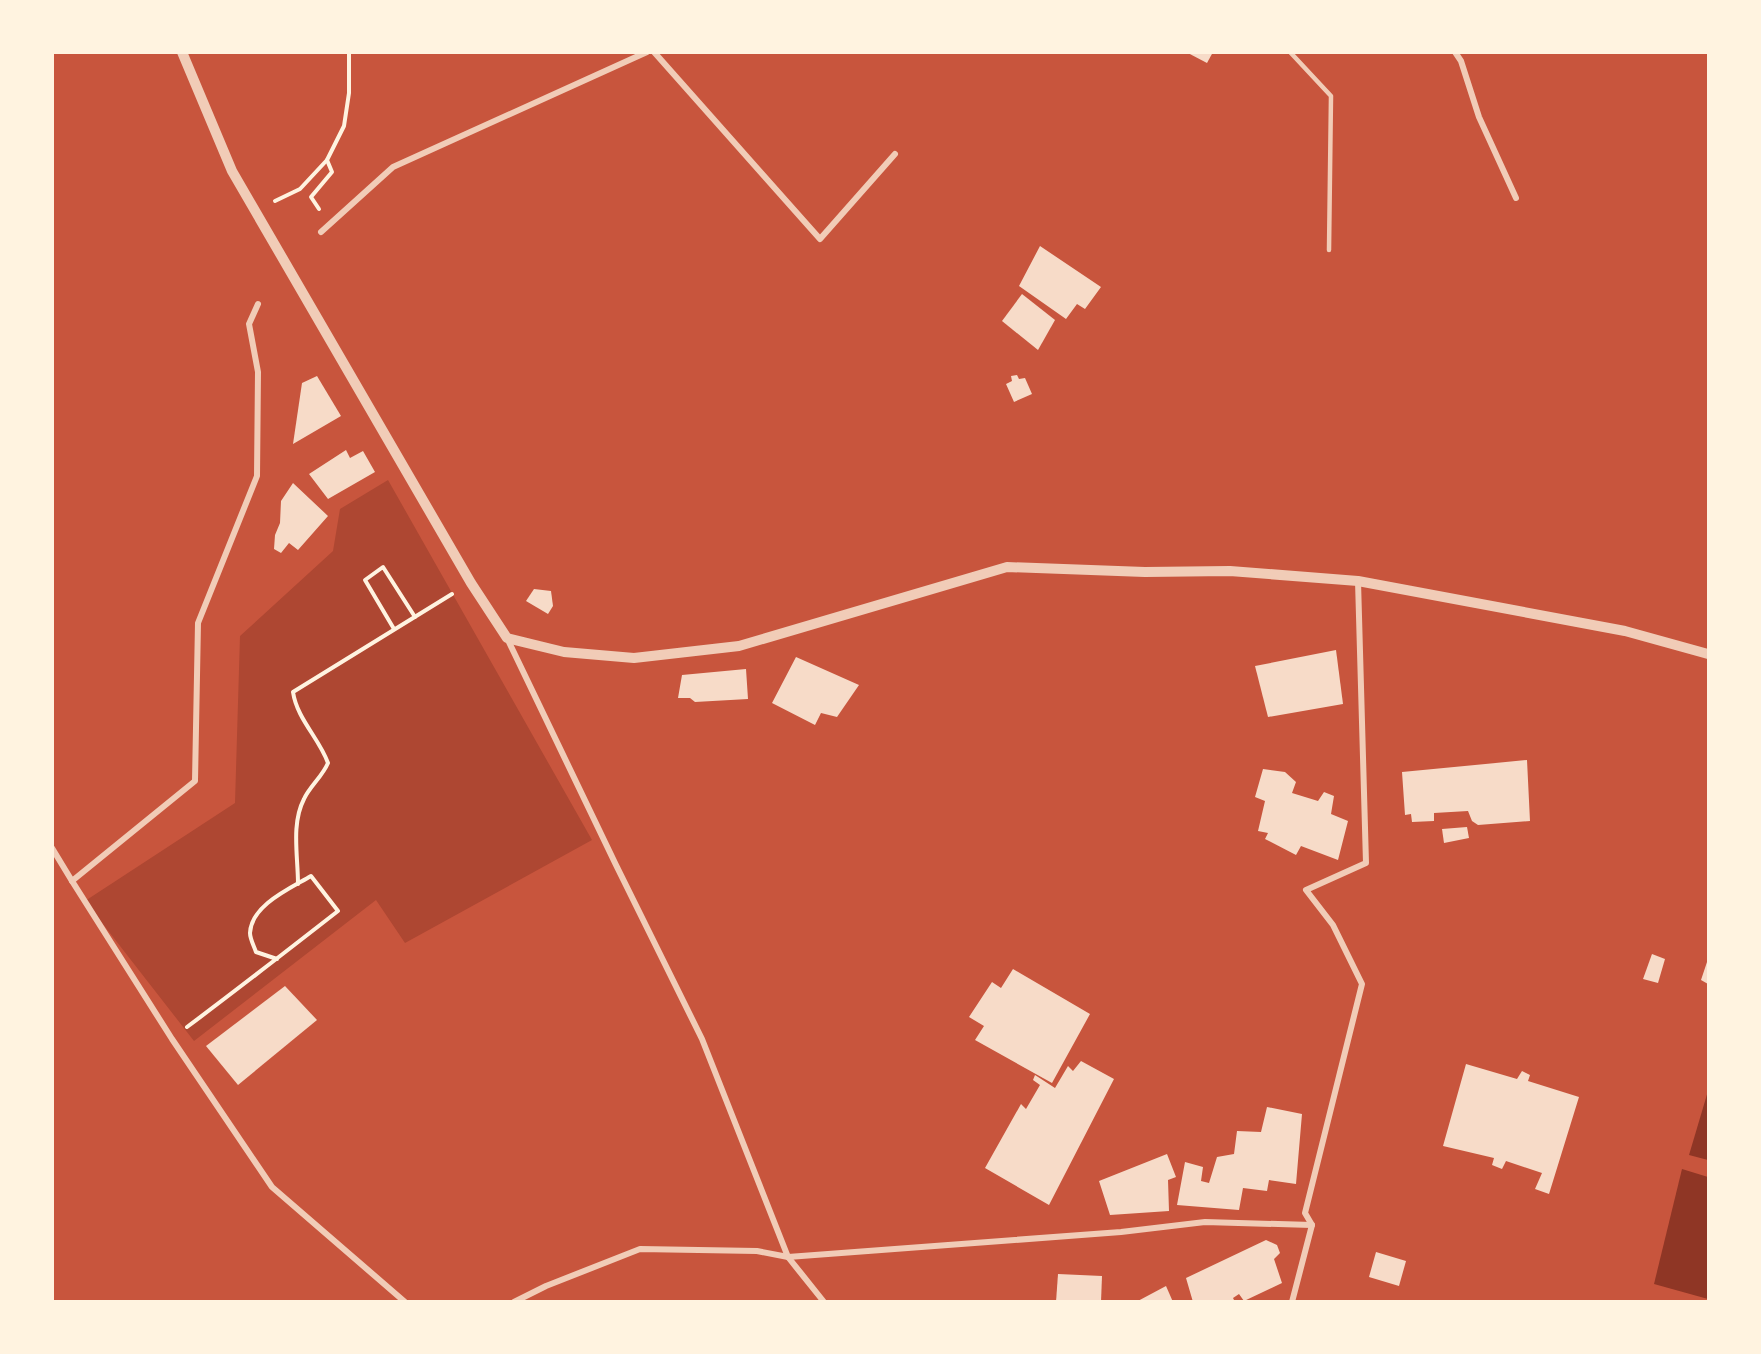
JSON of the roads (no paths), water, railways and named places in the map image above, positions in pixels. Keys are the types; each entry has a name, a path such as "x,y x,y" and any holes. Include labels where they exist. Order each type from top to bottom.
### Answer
{"street":[{"path":"182,52 232,171 471,583 507,638 702,1039 788,1257 824,1302"},
{"path":"321,232 393,167 647,52"},
{"path":"654,52 820,239 894,154"},
{"path":"1455,52 1461,61 1479,117 1516,198"},
{"path":"72,881 195,782 198,623 257,476 258,372 249,324 258,304"},
{"path":"507,638 564,652 634,658 739,646 1007,567 1145,572 1230,571 1358,581 1625,631 1708,654"},
{"path":"1292,1302 1312,1225 1305,1213 1362,984 1333,925 1306,890 1366,863 1358,581"},
{"path":"52,848 172,1039 272,1187 405,1302"},
{"path":"514,1302 546,1286 640,1249 757,1251 788,1257 1121,1232 1205,1222 1312,1225"}],"lane":[{"path":"1290,52 1331,96 1329,250"}]}
